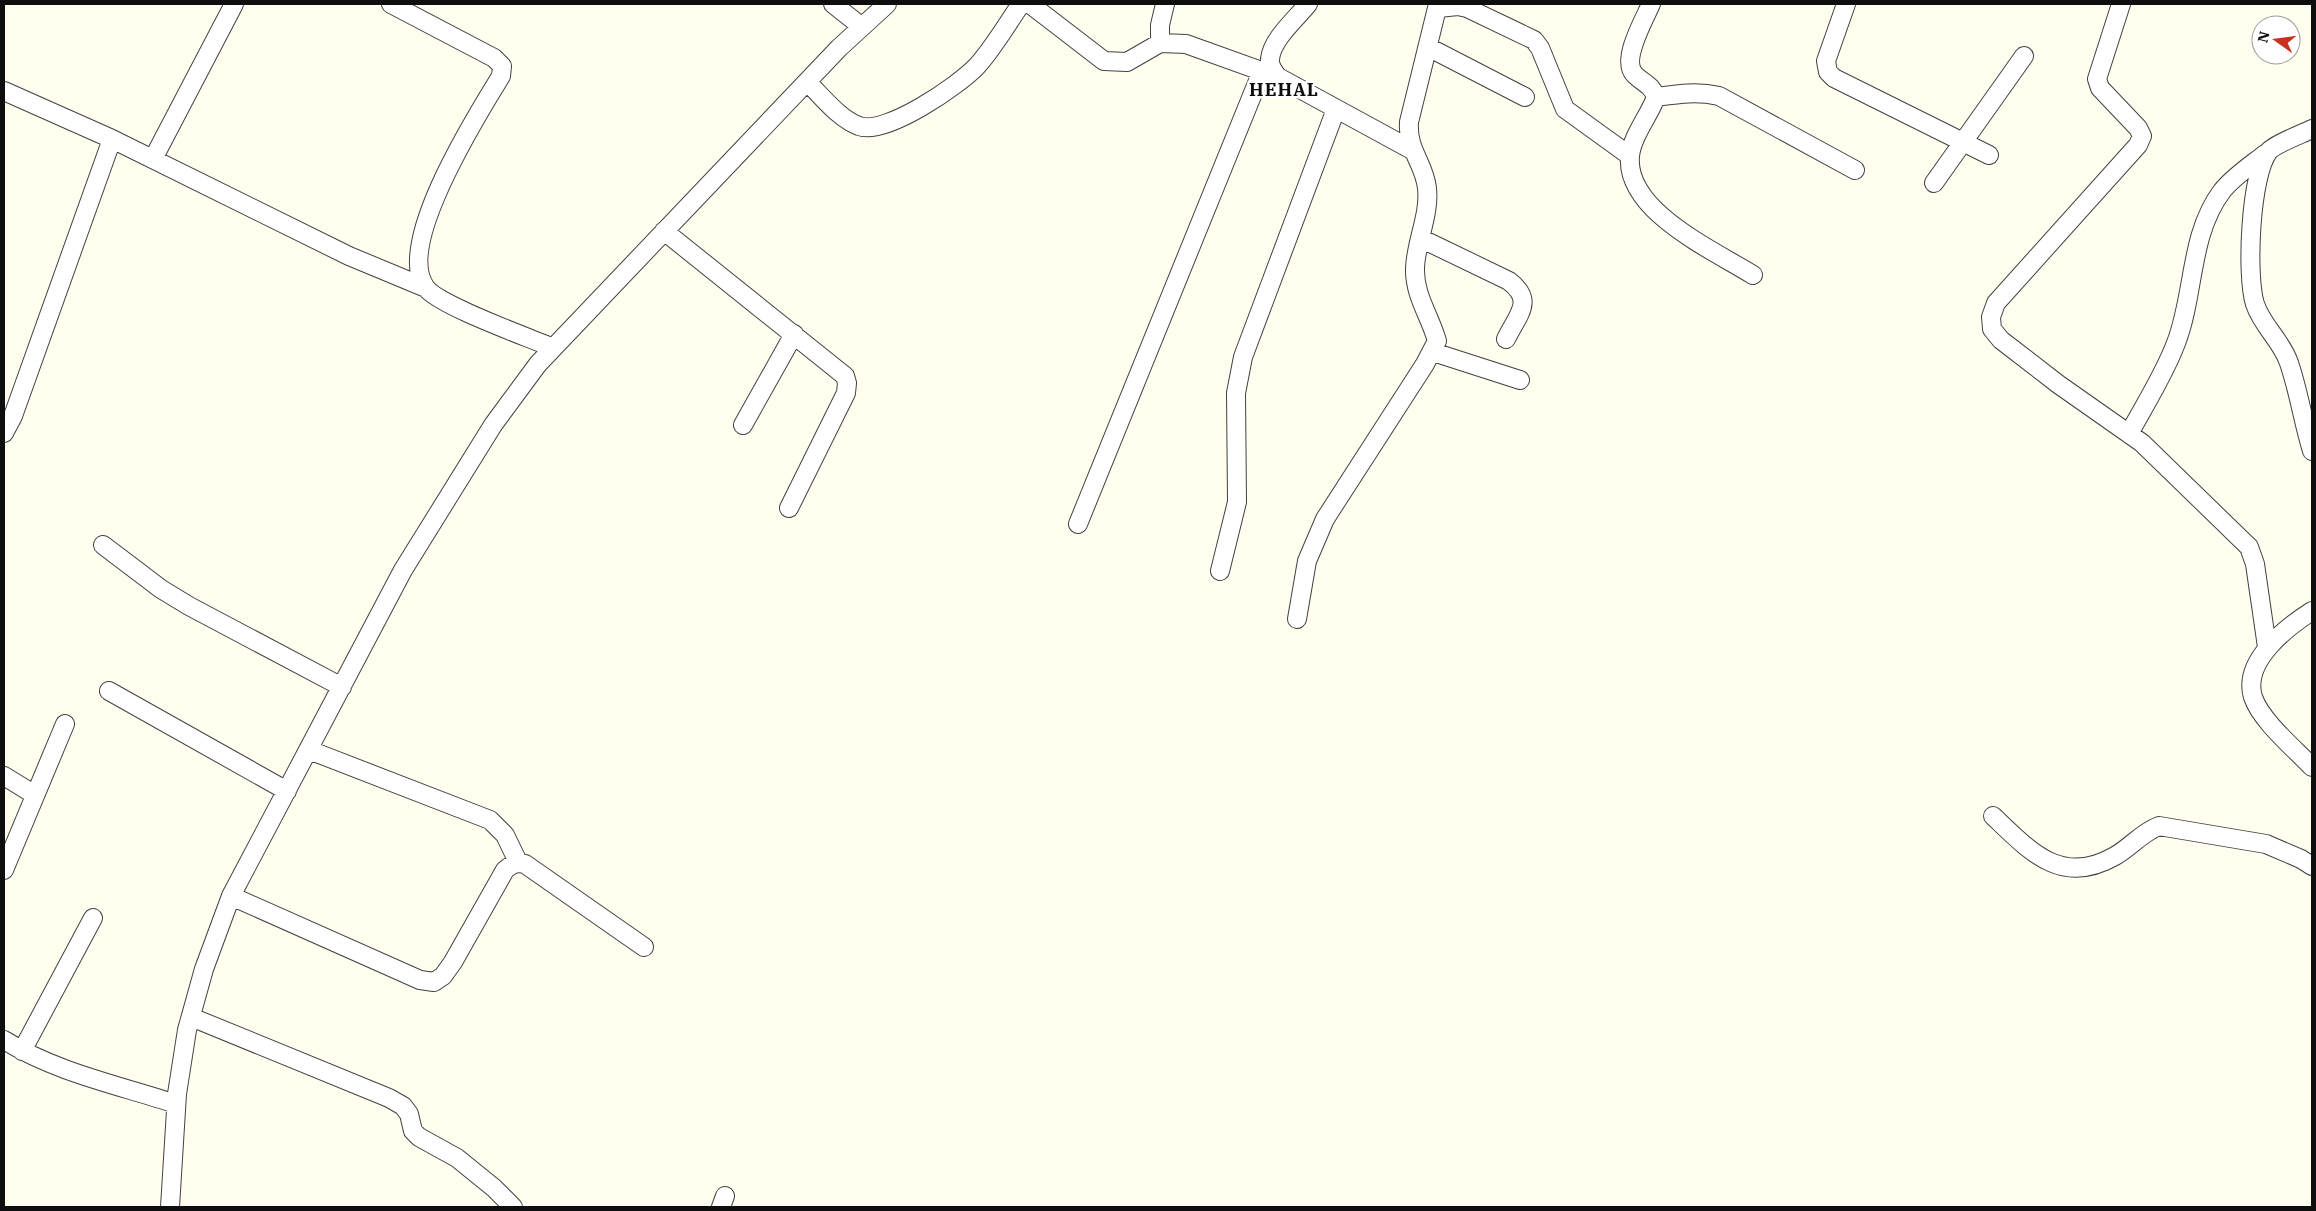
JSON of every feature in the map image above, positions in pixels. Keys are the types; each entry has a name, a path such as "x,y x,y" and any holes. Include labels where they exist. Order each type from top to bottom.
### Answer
{"street":[{"path":"153,159 234,4"},
{"path":"391,4 494,58 502,66 501,76 462,142 429,213 420,242 419,271 426,288"},
{"path":"833,4 862,27"},
{"path":"170,1207 176,1104 191,1017 204,969 231,896 403,570 493,425 538,364 807,82 887,4"},
{"path":"807,82 848,121 860,126 874,128 891,122 931,100 976,66 1021,4"},
{"path":"1030,4 1104,61 1127,62 1160,43 1186,44 1270,74 1412,150"},
{"path":"1160,43 1160,25 1165,4"},
{"path":"1078,524 1270,74 1270,59 1275,43 1308,4"},
{"path":"1651,4 1629,58 1630,68 1634,74 1653,89 1656,97 1634,141 1630,156 1632,176 1638,191 1659,216 1753,275"},
{"path":"1846,4 1826,61 1828,72 1834,78 1989,154"},
{"path":"2121,4 2097,79 2100,88 2138,128 2142,136 2138,145 1996,303 1991,317 1992,329 2001,340 2058,384 2129,434 2183,481 2249,547 2255,564 2267,647"},
{"path":"1297,619 1307,561 1325,519 1433,352 1437,341 1420,301 1416,283 1415,267 1427,202 1427,187 1408,136 1438,6 1467,8 1534,40 1540,48 1565,109 1630,156"},
{"path":"1428,47 1525,97"},
{"path":"1934,183 2024,56"},
{"path":"4,90 112,139 350,256 426,288 442,301 553,348"},
{"path":"1656,97 1687,92 1719,96 1855,170"},
{"path":"1220,571 1237,502 1236,393 1243,357 1336,109"},
{"path":"2129,434 2176,344 2184,318 2198,242 2222,192 2270,150 2312,129"},
{"path":"4,433 13,416 112,139"},
{"path":"2270,150 2259,169 2254,199 2252,245 2253,295 2260,315 2285,352 2312,451"},
{"path":"664,231 838,368 845,376 847,383 846,393 789,508"},
{"path":"1420,238 1509,281 1520,289 1524,296 1523,305 1506,339"},
{"path":"743,425 794,334"},
{"path":"1433,352 1441,357 1520,380"},
{"path":"103,546 161,589 189,606 342,687"},
{"path":"2312,611 2296,621 2267,647 2253,678 2253,696 2272,724 2312,767"},
{"path":"109,691 287,790"},
{"path":"4,870 65,724"},
{"path":"308,750 490,820 505,835 518,862"},
{"path":"4,776 35,795"},
{"path":"1993,816 2037,855 2061,867 2074,869 2096,864 2115,856 2143,833 2159,826 2266,844 2301,859 2312,866"},
{"path":"231,896 420,980 434,982 443,976 453,962 505,870 518,862 525,864 644,947"},
{"path":"22,1051 93,918"},
{"path":"191,1017 389,1098 402,1106 409,1114 413,1131 419,1137 457,1158 473,1170 513,1207"},
{"path":"4,1040 50,1064 176,1104"}],"district":[{"name":"HEHAL","path":"1284,90"}]}
